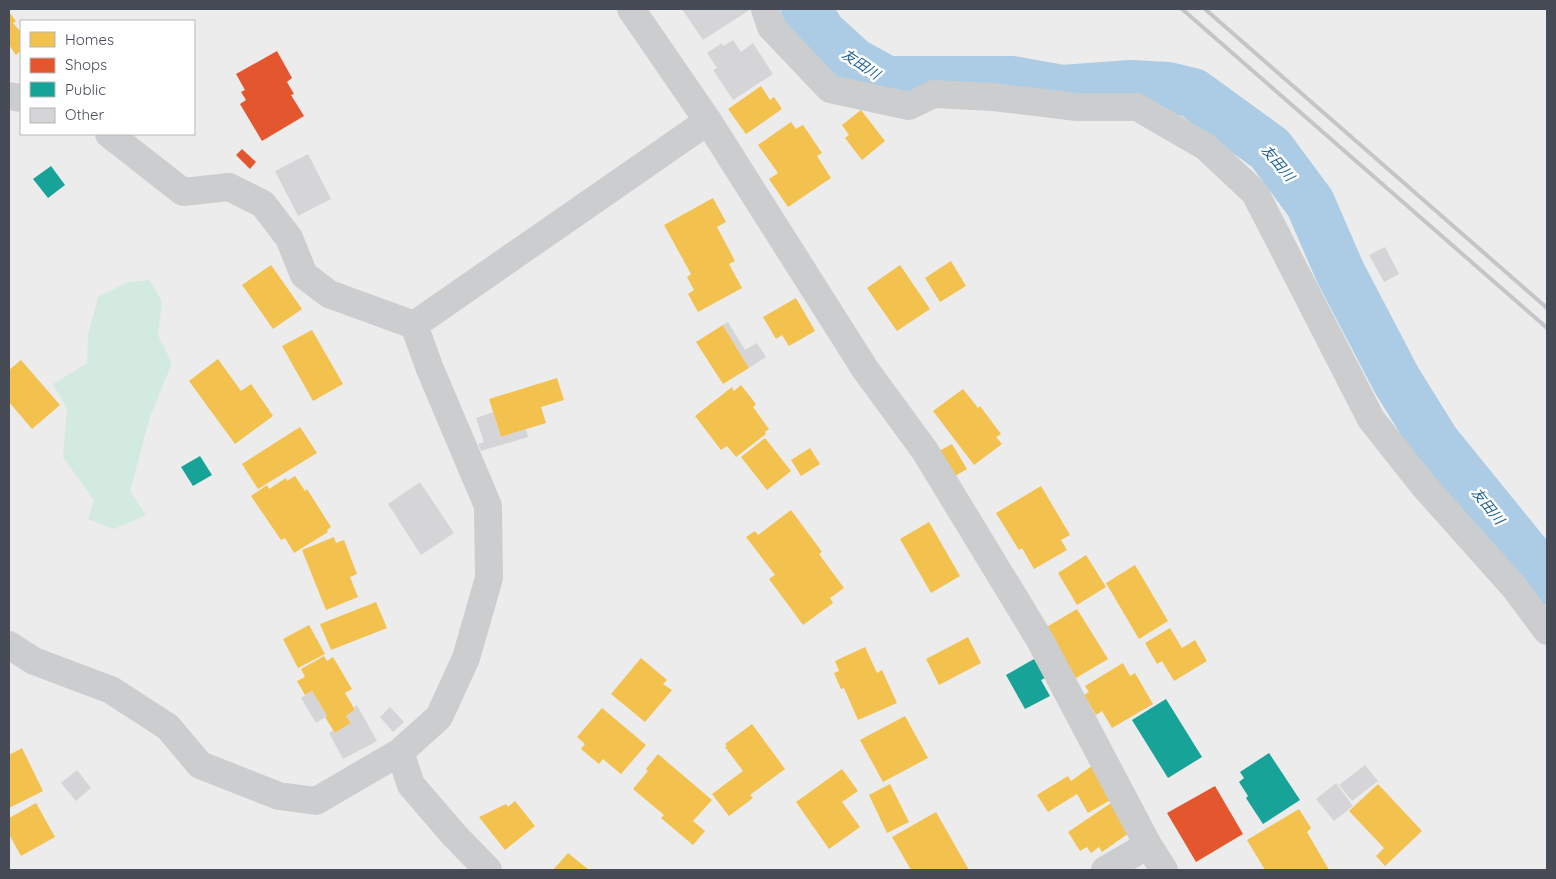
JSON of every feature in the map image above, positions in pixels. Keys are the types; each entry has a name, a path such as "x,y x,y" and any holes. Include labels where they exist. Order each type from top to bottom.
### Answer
{"street":[{"path":"631,9 708,121 865,369 925,450 1040,640 1148,845 1164,870"},
{"path":"765,9 771,27 830,89 909,106 934,94 1077,107 1137,107 1206,147 1255,193 1371,419 1424,486 1515,588 1547,631"},
{"path":"414,325 708,121"},
{"path":"9,645 34,661 111,690 168,728 200,765 280,796 316,800 400,752 439,717 466,658 489,578 488,506 430,369 414,325 329,294 304,275 289,238 263,204 229,187 183,192 110,135"},
{"path":"400,752 411,785 455,836 488,870"},
{"path":"1105,870 1148,845"}],"green space":[{"path":"150,280 162,302 158,335 172,363 150,417 130,491 146,515 114,529 88,519 94,500 63,457 67,409 53,384 87,363 88,335 98,297 128,282"}],"building: Homes":[{"path":"9,12 16,21 13,23 20,30 20,51 16,55 9,45"},
{"path":"761,86 770,100 774,97 782,109 746,134 728,109"},
{"path":"861,110 885,141 862,160 845,138 849,135 842,125"},
{"path":"791,122 796,129 803,125 822,153 817,156 831,178 788,207 769,179 778,173 758,145"},
{"path":"713,198 726,222 717,227 735,261 729,264 742,288 698,312 688,294 694,290 687,277 691,274 664,225"},
{"path":"951,261 966,286 940,302 925,278"},
{"path":"271,265 302,309 273,329 242,285"},
{"path":"900,265 930,309 897,331 867,288"},
{"path":"796,298 815,331 789,346 782,335 776,339 763,317"},
{"path":"723,325 749,368 723,384 696,342"},
{"path":"312,330 343,384 313,401 282,346"},
{"path":"218,359 241,391 251,384 273,416 235,444 189,381"},
{"path":"21,360 60,405 32,429 9,402 9,370"},
{"path":"557,378 564,400 541,407 546,423 501,437 489,399"},
{"path":"741,385 756,404 753,407 769,429 765,432 766,434 736,457 727,446 721,450 695,416 732,387 734,391"},
{"path":"963,389 978,408 980,406 1001,434 996,437 1002,444 974,465 933,411"},
{"path":"300,427 317,453 258,489 242,464"},
{"path":"765,438 791,471 767,490 741,457"},
{"path":"952,444 967,469 955,476 939,451"},
{"path":"810,448 820,464 801,476 791,460"},
{"path":"295,476 305,491 307,489 331,527 327,530 328,532 294,553 285,538 281,540 251,496 267,485 269,489 286,478 287,481"},
{"path":"1041,486 1070,535 1061,540 1067,550 1034,569 1022,548 1019,550 996,513"},
{"path":"791,510 822,552 819,554 844,588 830,598 833,603 803,625 769,579 775,575 746,537 755,531 758,535"},
{"path":"929,522 960,576 931,593 900,539"},
{"path":"334,537 336,543 344,540 357,574 350,577 358,597 326,610 302,550"},
{"path":"1086,555 1106,587 1077,605 1058,573"},
{"path":"1135,565 1168,621 1139,639 1106,583"},
{"path":"376,602 387,628 331,650 320,624"},
{"path":"1077,609 1108,659 1076,678 1045,628"},
{"path":"309,625 325,654 298,668 283,639"},
{"path":"1170,628 1182,648 1195,640 1207,661 1174,681 1162,661 1157,664 1145,643"},
{"path":"968,637 981,663 939,685 926,659"},
{"path":"865,647 877,673 882,670 897,703 858,720 844,688 841,689 834,673 839,671 835,661"},
{"path":"324,656 327,661 333,657 352,689 345,693 355,710 346,716 351,723 335,733 312,691 305,695 297,681 305,677 301,669"},
{"path":"641,658 667,680 663,684 672,690 645,722 611,694"},
{"path":"1123,663 1130,676 1135,673 1153,704 1112,728 1102,711 1096,715 1084,695 1089,692 1085,686"},
{"path":"602,708 646,745 621,774 603,759 599,764 581,749 585,744 577,737"},
{"path":"905,716 928,758 883,782 860,740"},
{"path":"752,724 785,769 750,795 753,798 729,816 712,794 743,771 725,747 727,746 725,744"},
{"path":"22,748 43,791 9,808 9,755"},
{"path":"658,754 712,800 693,821 705,831 693,845 661,818 664,815 633,789 648,771 646,769"},
{"path":"1096,763 1114,798 1088,813 1077,794 1048,812 1037,795 1068,776 1071,781"},
{"path":"842,769 858,791 842,802 860,827 829,849 796,802"},
{"path":"890,784 909,822 887,833 869,795"},
{"path":"1378,784 1422,831 1385,866 1376,856 1384,848 1349,811"},
{"path":"1117,799 1129,833 1102,852 1099,847 1091,853 1087,847 1080,851 1068,832"},
{"path":"515,801 535,826 505,850 479,817 506,804 508,807"},
{"path":"36,803 55,837 21,856 9,834 9,818"},
{"path":"1299,809 1311,828 1307,832 1329,870 1265,870 1247,840"},
{"path":"936,812 969,870 911,870 892,837"},
{"path":"568,853 589,870 553,870"}],"building: Shops":[{"path":"277,51 292,78 287,82 294,94 291,95 304,116 262,141 240,104 246,100 241,92 245,90 236,74"},
{"path":"242,149 256,162 250,169 236,155"},
{"path":"1215,786 1243,834 1196,862 1167,813"}],"building: Public":[{"path":"51,166 65,185 48,198 33,179"},
{"path":"200,456 212,475 193,486 181,467"},
{"path":"1034,659 1045,678 1041,680 1050,696 1025,709 1006,675"},
{"path":"1166,699 1202,757 1168,778 1132,720"},
{"path":"1269,753 1300,800 1263,824 1246,798 1248,796 1239,782 1244,778 1240,772"}],"building: Other":[{"path":"682,9 751,9 703,40"},
{"path":"733,40 741,52 753,43 773,74 733,100 713,70 717,68 707,53 722,43 723,46"},
{"path":"308,154 331,199 298,216 275,171"},
{"path":"1385,247 1399,274 1384,282 1369,255"},
{"path":"728,322 745,350 757,343 766,357 749,368 723,325"},
{"path":"493,412 501,437 526,429 528,437 481,451 478,444 484,442 476,418"},
{"path":"420,482 454,533 421,555 388,504"},
{"path":"312,691 327,716 316,723 301,698"},
{"path":"357,705 377,741 343,759 329,733 333,730 335,733 351,723 346,716 355,710 354,707"},
{"path":"390,707 404,722 393,732 380,717"},
{"path":"1365,765 1378,781 1352,801 1339,785"},
{"path":"77,770 91,788 76,801 61,783"},
{"path":"1336,783 1353,806 1334,821 1316,799"}],"waterway":[{"name":"友田川","path":"806,9 821,33 854,63 887,81 1013,81 1063,90 1130,85 1168,87 1193,93 1270,149 1310,203 1340,272 1397,381 1435,442 1547,580"}],"railway":[{"path":"1182,9 1547,328"},
{"path":"1205,9 1547,308"}]}
